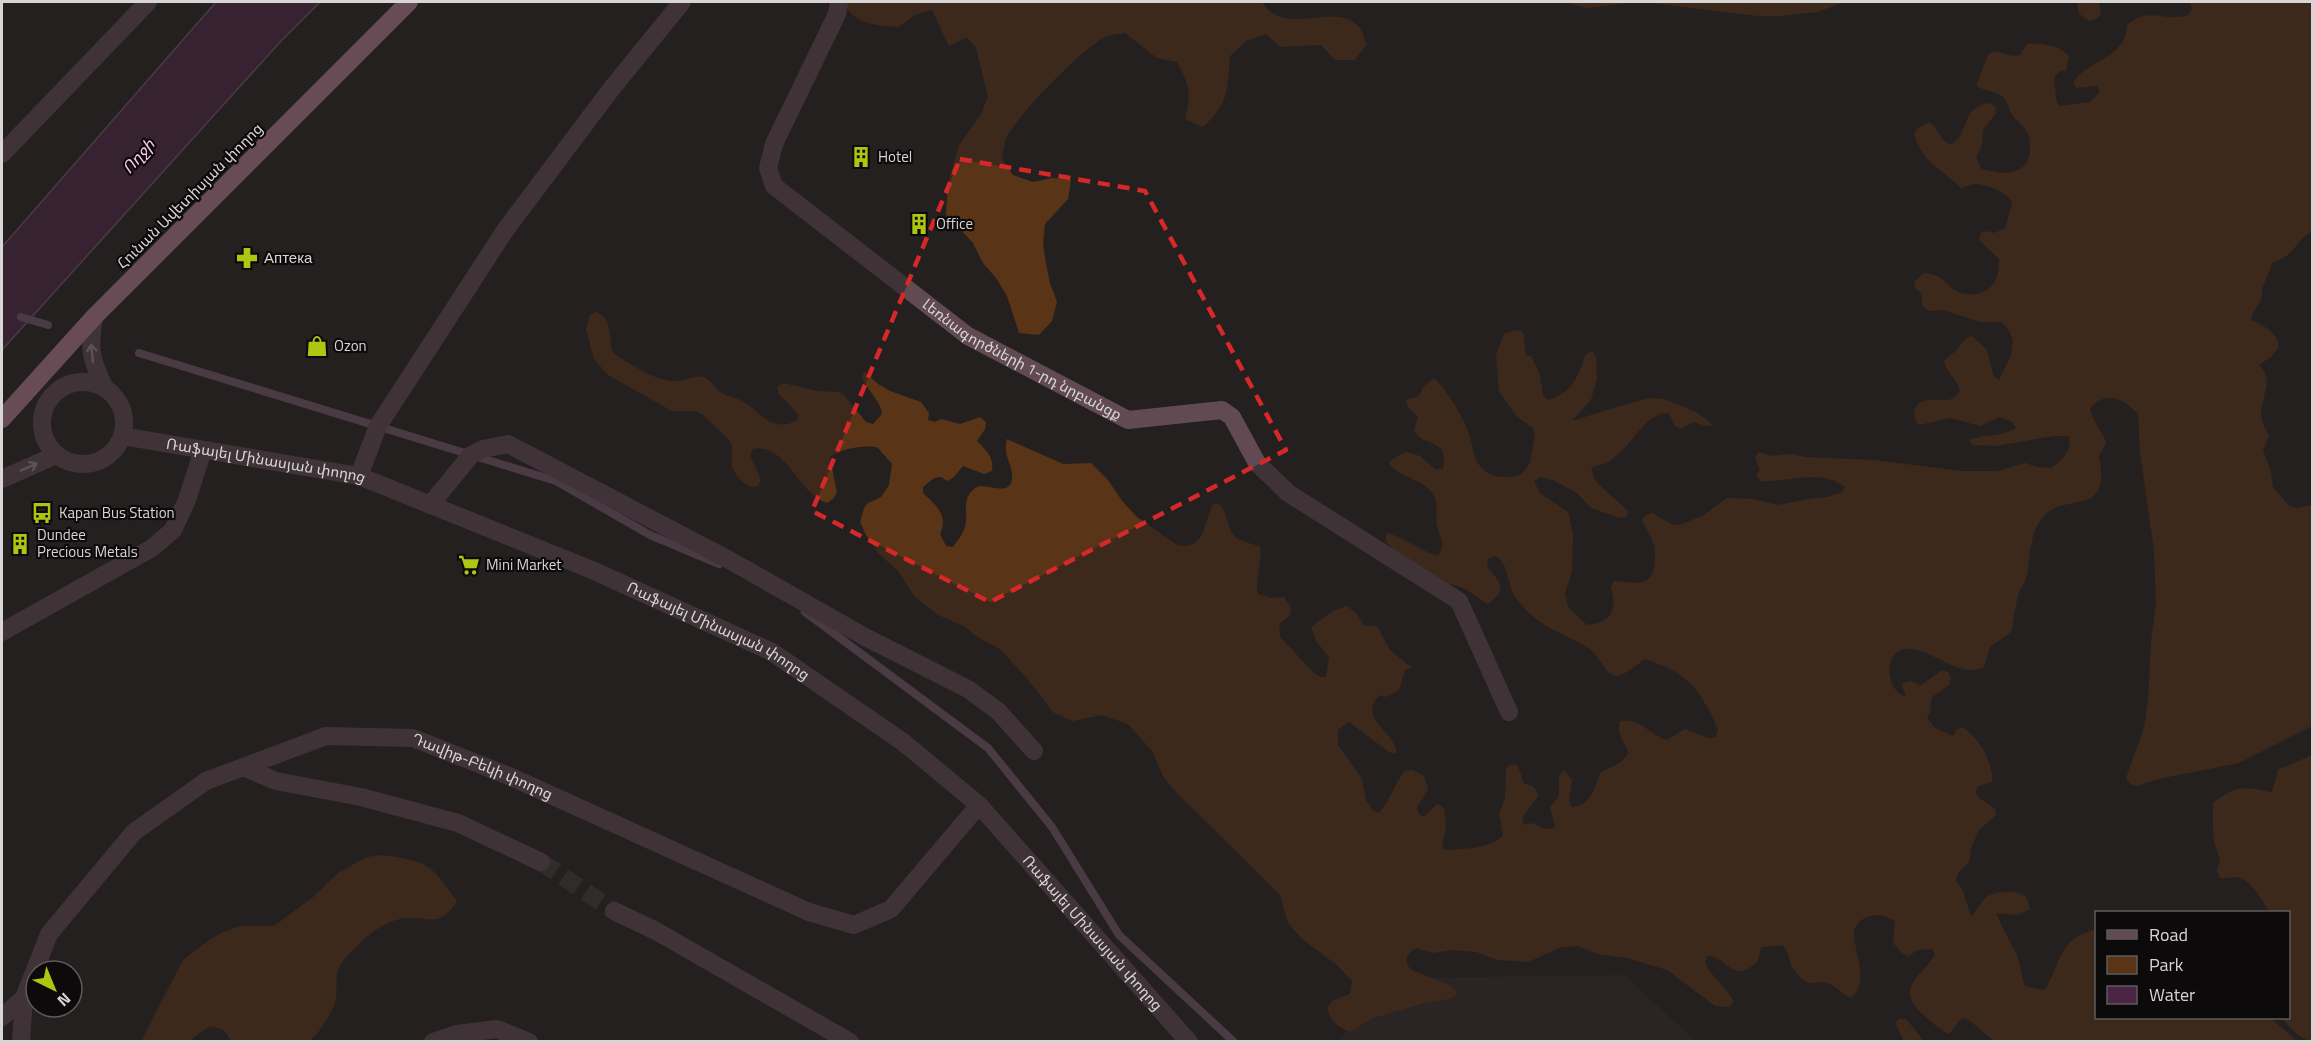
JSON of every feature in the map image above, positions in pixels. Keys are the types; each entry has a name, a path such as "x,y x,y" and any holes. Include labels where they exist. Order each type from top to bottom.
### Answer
{"highway":[{"name":"Հունան Ավետիսյան փողոց","path":"2,419 94,317 409,2"}],"street":[{"path":"2,154 148,2"},
{"path":"359,476 378,426 506,229 612,88 682,2"},
{"name":"Լեռնագործների 1-րդ նրբանցք","path":"839,2 837,14 774,144 768,168 774,186 968,336 1128,420 1222,410 1232,417 1257,463 1288,493 1459,601 1509,712"},
{"path":"94,317 90,341 93,365 104,386 115,396 122,408 124,422 122,436 116,448 106,457 81,464 68,462 56,455 47,445 42,425 45,405 53,394 77,381 104,386"},
{"name":"Ռաֆայել Մինասյան փողոց","path":"122,436 359,476 592,570 772,652 903,742 979,805 1189,1041"},
{"path":"430,505 471,455 483,449 508,444 731,561 867,638 968,689 999,712 1034,751"},
{"path":"2,632 152,548 173,530 187,500 203,450"},
{"path":"2,479 56,455"},
{"name":"Դավիթ-Բեկի փողոց","path":"39,959 49,934 134,832 206,781 326,736 413,738 509,776 809,912 854,925 891,909 979,805"},
{"path":"243,767 276,782 361,796 458,823 540,862"},
{"path":"614,911 656,930 850,1041"},
{"name":"Դավիթ-Բեկի փողոց","path":"2,1017 24,998"},
{"name":"Դավիթ-Բեկի փողոց","path":"21,1041 24,998"},
{"path":"433,1041 457,1034 497,1029 529,1041"}],"highlighted area":[{"path":"960,159 1145,191 1286,450 990,602 812,511"}],"shaded area":[{"path":"1624,975 1696,1041 1338,1042 1383,978"}],"green space":[{"path":"844,2 1262,2 1272,13 1283,18 1337,17 1349,20 1359,27 1367,44 1355,60 1335,60 1321,45 1280,47 1266,34 1246,41 1230,56 1223,103 1203,127 1185,119 1188,89 1177,62 1157,58 1125,33 1106,37 1067,67 1011,131 1005,141 1002,159 1013,175 1033,182 1052,178 1071,180 1068,199 1045,224 1043,243 1046,263 1057,302 1052,321 1039,335 1019,333 1007,296 996,278 983,263 973,243 946,215 948,183 959,145 981,114 988,97 976,48 967,37 949,46 932,10 914,15 899,27 891,27 859,19 853,15"},
{"path":"1562,2 1640,2 1587,8"},
{"path":"1642,2 1844,2 1818,12 1758,16"},
{"path":"2078,2 2099,2 2101,14 2090,21 2082,16"},
{"path":"2190,2 2312,2 2312,231 2287,256 2273,262 2263,286 2261,300 2251,320 2273,333 2279,347 2271,357 2259,365 2264,371 2267,382 2261,414 2269,436 2263,450 2271,472 2273,487 2288,505 2296,508 2311,505 2312,502 2312,726 2239,763 2158,779 2137,786 2130,784 2126,778 2144,728 2156,604 2154,551 2140,452 2138,414 2127,404 2115,398 2103,399 2090,408 2106,443 2099,456 2101,476 2099,489 2093,497 2052,510 2038,524 2031,544 2026,577 2018,595 2011,632 1990,647 1984,667 1974,670 1965,669 1915,649 1905,649 1893,656 1889,671 1894,687 1906,697 1902,684 1904,682 1911,681 1920,686 1942,670 1948,672 1951,678 1949,685 1932,697 1927,718 1935,728 1953,736 1956,730 1962,727 1968,731 1988,759 1992,782 1978,786 1975,792 1979,798 1995,809 1996,815 1979,830 1971,848 1969,862 1958,873 1956,880 1963,891 1971,917 1985,898 1993,894 2013,892 2026,897 2030,909 2017,915 1996,913 2018,957 2025,986 2044,990 2068,944 2075,938 2095,930 2095,1019 2271,1019 2297,1041 1994,1041 1969,1020 1962,1018 1949,1034 1916,1008 1911,999 1912,985 1935,955 1932,949 1918,950 1908,956 1902,953 1893,943 1895,922 1878,915 1861,920 1854,930 1860,966 1860,983 1851,998 1830,984 1809,983 1803,980 1794,970 1782,945 1761,947 1758,961 1742,971 1737,971 1707,956 1705,963 1708,969 1732,998 1733,1002 1729,1007 1715,1006 1667,970 1627,958 1597,954 1578,946 1562,947 1528,962 1498,960 1476,952 1453,950 1432,953 1417,948 1408,956 1407,962 1410,969 1453,987 1457,993 1453,998 1421,1004 1373,1018 1350,1032 1334,1022 1328,1012 1328,1007 1332,1001 1350,994 1352,981 1337,965 1302,939 1288,923 1280,895 1174,790 1164,778 1152,751 1128,724 1102,715 1073,721 1054,713 1026,677 1000,649 979,638 962,625 938,615 915,597 898,571 878,553 860,522 864,508 868,503 881,497 889,485 892,464 878,448 853,448 830,457 837,493 827,503 808,490 784,461 765,449 753,449 750,455 761,480 758,486 751,487 739,479 732,467 732,446 729,440 703,415 696,411 672,411 608,375 594,359 586,329 590,315 596,312 602,315 608,324 613,353 655,377 671,381 706,378 721,393 740,400 772,423 787,424 797,421 799,415 779,394 777,387 783,383 817,391 838,392 844,395 866,422 873,424 882,414 862,378 864,371 890,391 921,402 929,413 928,420 935,422 941,419 960,424 980,417 986,422 985,429 977,441 991,458 992,471 984,474 963,466 954,477 947,481 941,477 934,478 923,487 923,493 942,516 940,534 946,546 953,547 963,532 966,522 966,502 975,488 984,486 1001,489 1010,485 1012,475 1006,450 1007,439 1063,464 1091,463 1108,480 1137,517 1177,545 1187,546 1199,539 1214,503 1221,505 1232,533 1247,543 1259,546 1258,594 1271,598 1284,597 1291,608 1290,615 1279,624 1280,637 1314,673 1320,677 1326,677 1329,657 1316,641 1311,627 1333,611 1347,606 1357,614 1364,626 1377,626 1390,650 1412,668 1405,670 1399,690 1386,697 1380,695 1372,711 1379,725 1395,746 1396,754 1389,752 1349,722 1338,730 1338,745 1362,779 1366,800 1373,811 1379,813 1405,771 1412,770 1424,776 1428,789 1417,808 1419,814 1424,817 1438,803 1445,810 1444,850 1484,846 1498,840 1503,835 1499,813 1505,799 1506,769 1510,764 1518,766 1524,784 1534,787 1538,796 1522,818 1524,825 1531,823 1545,829 1551,828 1555,827 1550,807 1559,796 1559,775 1564,770 1572,780 1569,801 1572,807 1578,806 1588,800 1601,772 1620,763 1629,753 1620,733 1620,721 1627,720 1639,724 1667,740 1685,729 1710,739 1716,737 1718,729 1698,693 1691,684 1673,670 1645,659 1621,675 1613,675 1588,648 1534,617 1517,599 1506,569 1500,559 1495,556 1488,559 1487,566 1498,580 1500,590 1499,594 1487,604 1470,591 1458,586 1437,584 1401,558 1386,542 1386,533 1438,556 1442,548 1436,522 1437,504 1433,493 1428,487 1394,469 1389,463 1406,452 1420,456 1435,469 1443,469 1443,452 1439,447 1418,436 1414,430 1418,417 1408,407 1406,400 1419,396 1423,387 1434,378 1459,412 1467,428 1478,464 1494,476 1508,477 1522,474 1530,463 1535,435 1533,428 1516,416 1499,391 1496,355 1504,334 1515,330 1522,331 1527,356 1531,356 1540,375 1543,396 1548,400 1563,393 1573,383 1585,355 1592,351 1596,357 1597,378 1591,400 1572,421 1651,398 1664,399 1696,412 1713,425 1706,426 1693,422 1681,429 1675,426 1669,414 1662,413 1640,429 1616,457 1591,469 1596,482 1628,511 1627,517 1620,518 1591,508 1577,493 1553,480 1540,477 1534,481 1540,493 1568,512 1573,534 1572,572 1565,593 1568,607 1587,625 1602,621 1611,614 1614,603 1611,588 1614,581 1639,583 1647,580 1652,574 1655,549 1642,520 1646,515 1652,513 1673,525 1680,525 1704,515 1727,498 1753,499 1778,505 1828,497 1842,492 1845,487 1836,481 1815,477 1760,481 1756,475 1760,470 1755,457 1759,452 1772,456 1791,454 1805,457 1874,460 1962,471 1998,471 2025,463 2051,468 2066,455 2069,436 2054,436 1995,446 1973,445 1969,440 2005,433 2016,428 2013,422 2000,417 1980,426 1950,418 1919,425 1916,421 1914,413 1919,403 1928,400 1950,399 1960,391 1944,361 1965,340 1972,336 1987,350 1994,377 1999,380 2011,355 2013,340 2007,327 2001,322 1980,322 1943,310 1929,311 1923,307 1921,293 1916,289 1914,282 1924,273 1937,276 1961,293 1978,294 1990,288 1997,276 1999,259 1979,240 1981,233 1987,231 1993,233 2005,229 2012,202 2001,192 1986,186 1974,184 1961,188 1933,165 1923,153 1914,134 1918,128 1929,122 1943,140 1951,145 1960,135 1973,110 1989,103 1995,106 1996,113 1983,130 1982,145 1976,157 1981,169 2006,173 2020,169 2029,157 2030,142 2027,131 2013,116 2002,96 1976,86 1988,55 1994,51 2013,56 2020,55 2027,44 2056,47 2069,57 2066,70 2054,77 2059,106 2090,102 2100,92 2097,86 2076,88 2073,82 2080,74 2121,45 2127,25 2143,16 2180,17 2188,15 2192,9"},
{"path":"2312,755 2312,1041 2299,1036 2283,1019 2290,1019 2290,911 2268,911 2258,895 2245,881 2234,877 2220,878 2217,871 2220,858 2214,838 2213,803 2235,790 2255,789 2272,792 2278,770"},
{"path":"382,855 427,866 457,901 444,916 438,919 400,919 388,923 361,942 340,965 333,1007 312,1039 308,1042 231,1041 224,1030 210,1026 191,1041 141,1041 183,960 212,938 226,931 241,926 274,926 312,898 338,873 367,857"},
{"path":"1899,1019 1906,1019 1924,1041 1904,1041 1895,1023"}],"water":[{"name":"Ողջի","path":"216,2 320,2 281,41 2,350 2,247"}],"waterway":[{"path":"21,317 48,325"},
{"path":"139,353 556,481 650,535 719,564"},
{"path":"805,612 988,748 1052,827 1119,935 1234,1042"}],"tunnel":[{"path":"541,862 614,911"}],"place":[{"name":"Hotel","path":"861,157"},
{"name":"Office","path":"919,224"},
{"name":"Аптека","path":"247,258"},
{"name":"Ozon","path":"317,346"},
{"name":"Kapan Bus Station","path":"42,513"},
{"name":"Dundee Precious Metals","path":"20,544"},
{"name":"Mini Market","path":"469,565"}]}
